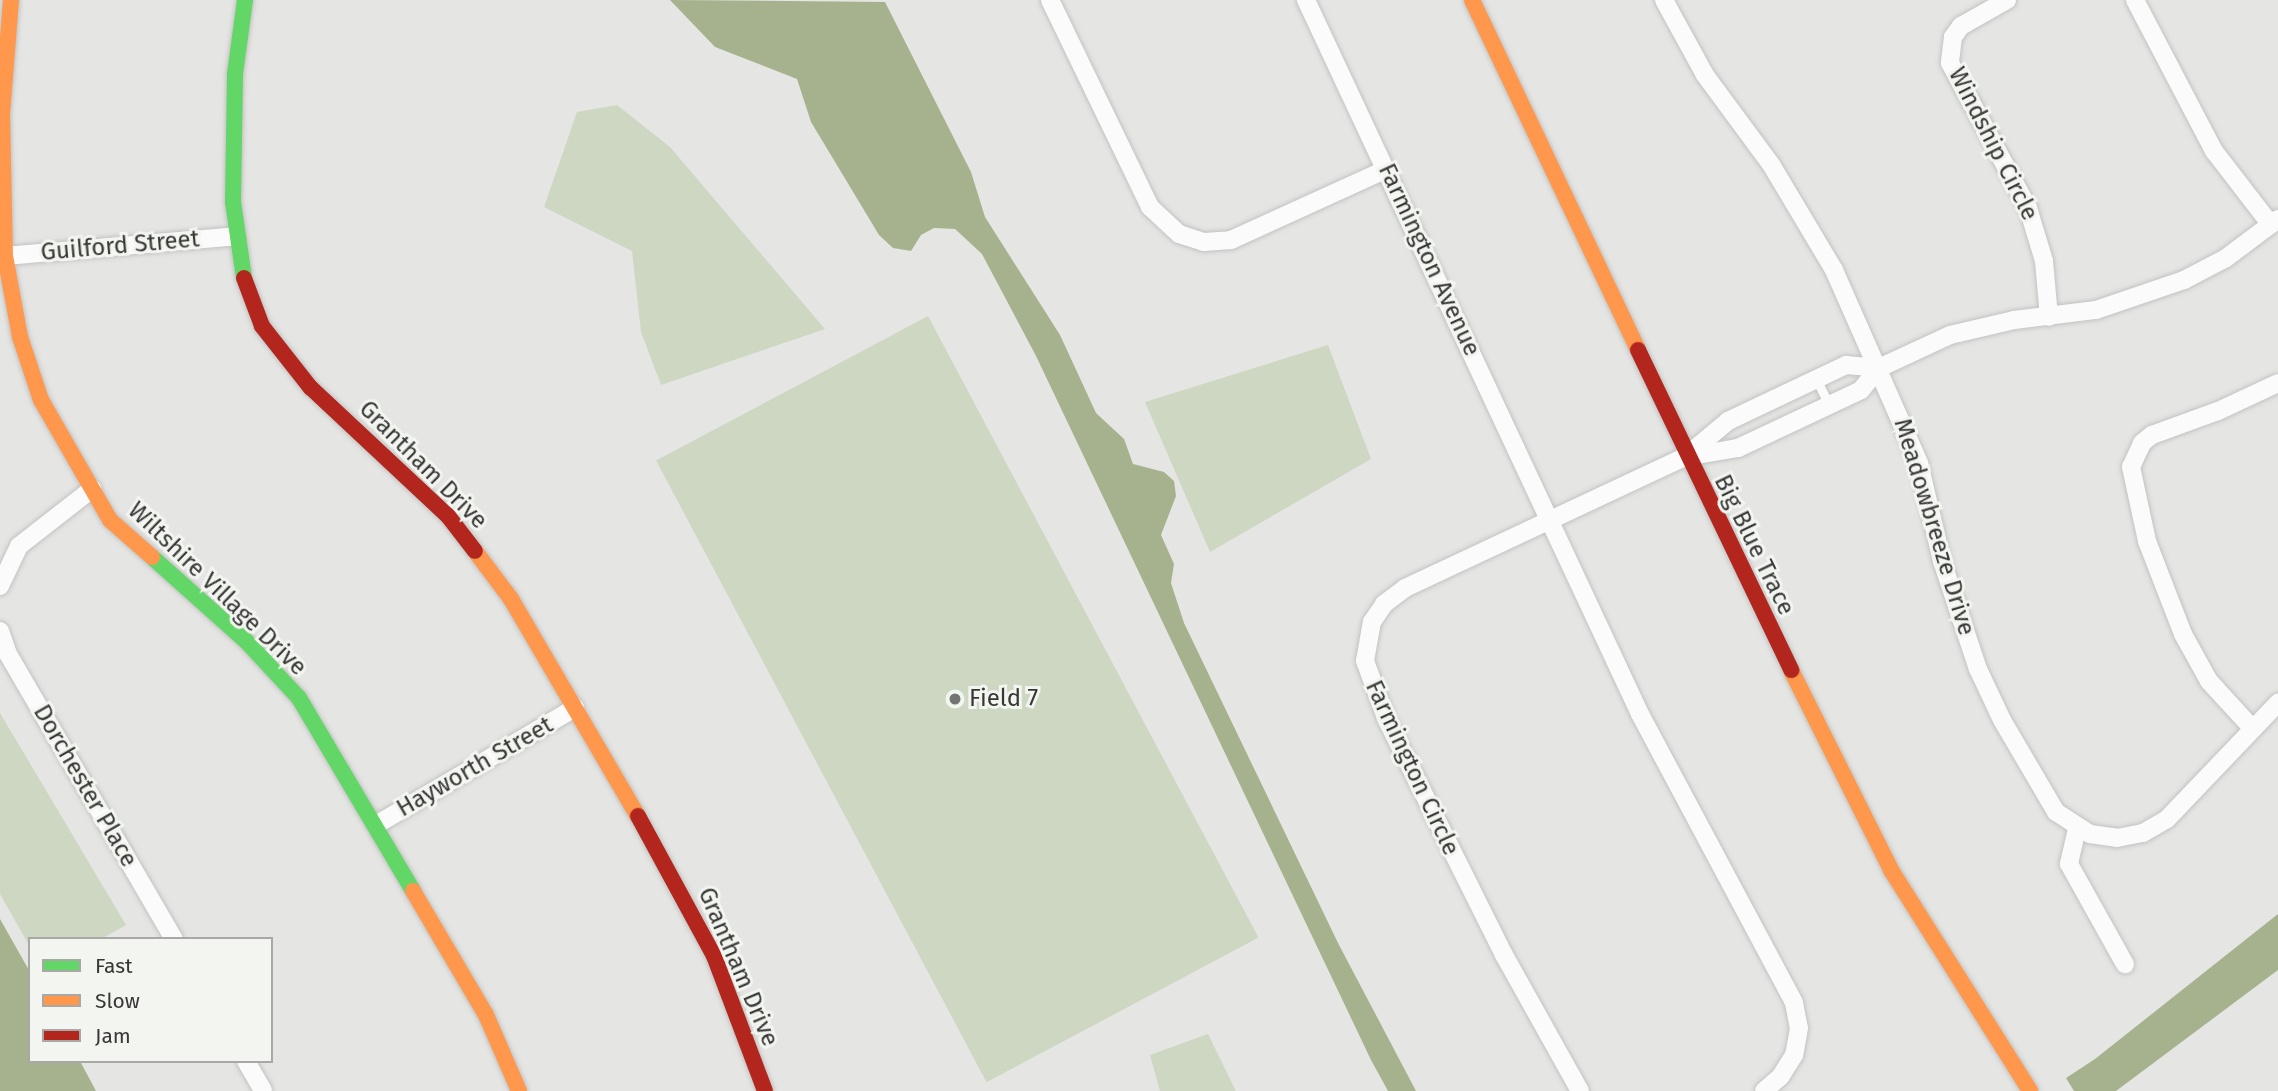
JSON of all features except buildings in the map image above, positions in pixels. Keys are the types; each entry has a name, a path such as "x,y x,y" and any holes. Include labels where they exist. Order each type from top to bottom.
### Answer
{"street":[{"name":"Wiltshire Village Drive","path":"11,0 2,114 5,256 29,369 64,444 127,539 268,663 316,724 485,1015 517,1090"},
{"name":"Grantham Drive","path":"245,0 232,138 236,236 249,297 278,352 460,531 511,599 688,903 714,956 765,1091"},
{"path":"1050,0 1150,207 1179,234 1204,242 1231,240 1387,169"},
{"name":"Farmington Avenue","path":"1306,0 1549,521"},
{"name":"Big Blue Trace","path":"1472,0 1685,457 1891,870 2030,1091"},
{"name":"Meadowbreeze Drive","path":"1664,0 1704,75 1804,216 1879,368 1919,463 1942,561 1978,669 2048,800 2077,829"},
{"name":"Windship Circle","path":"2007,0 1961,26 1953,37 1950,63 2028,208 2043,261 2049,317"},
{"path":"1685,457 1728,421 1846,365 1879,368 1981,326 2106,307 2184,280 2275,222 2214,151 2135,0"},
{"name":"Guilford Street","path":"5,256 236,236"},
{"path":"1685,457 1738,448 1861,390 1879,368"},
{"path":"2252,728 2209,681 2183,634 2147,541 2131,467 2142,443 2152,435 2218,411 2278,383"},
{"name":"Farmington Circle","path":"1580,1091 1439,829 1386,718 1365,661 1372,622 1394,595 1685,457"},
{"path":"0,586 12,556 28,536 92,489"},
{"path":"1549,521 1646,726 1794,1003 1799,1028 1794,1055 1780,1077 1763,1091"},
{"name":"Dorchester Place","path":"0,631 8,654 173,937"},
{"path":"2126,964 2069,864 2077,829 2117,838 2155,827 2278,704"},
{"name":"Hayworth Street","path":"376,825 575,708"},
{"path":"247,1063 263,1091"}],"lane":[{"path":"1816,379 1829,405"}],"shaded area":[{"path":"670,0 885,2 971,172 985,217 1060,335 1096,413 1124,439 1133,464 1164,472 1174,481 1176,496 1161,535 1174,564 1171,583 1184,623 1338,943 1416,1091 1388,1091 1371,1060 1036,356 982,254 955,229 934,228 921,235 911,251 893,248 879,235 811,122 797,79 715,47"},
{"path":"617,105 670,147 825,329 661,385 641,332 632,251 544,207 577,112"},
{"name":"Field 7","path":"928,316 1259,938 987,1082 656,461"},
{"path":"1328,345 1371,459 1210,552 1145,402"},
{"path":"0,713 126,925 105,937 28,937 28,943 0,894"},
{"path":"2278,914 2278,970 2116,1091 2074,1091 2066,1078 2095,1059"},
{"path":"0,919 28,968 28,1063 81,1063 96,1091 0,1091"},
{"path":"1208,1034 1236,1091 1160,1091 1150,1055"}],"traffic: fast":[{"path":"244,278 233,202 235,74 245,0"},
{"path":"152,557 246,641 299,698 413,891"}],"traffic: slow":[{"path":"11,0 2,114 5,256 20,337 41,400 110,520 152,557"},
{"path":"1472,0 1638,350"},
{"path":"475,551 511,599 638,816"},
{"path":"1791,670 1891,870 2030,1091"},
{"path":"413,891 486,1015 519,1091"}],"traffic: jam":[{"path":"244,278 262,326 310,387 448,516 475,551"},
{"path":"1638,350 1791,670"},
{"path":"638,816 714,956 765,1091"}],"place":[{"name":"Field 7","path":"955,699"}]}
